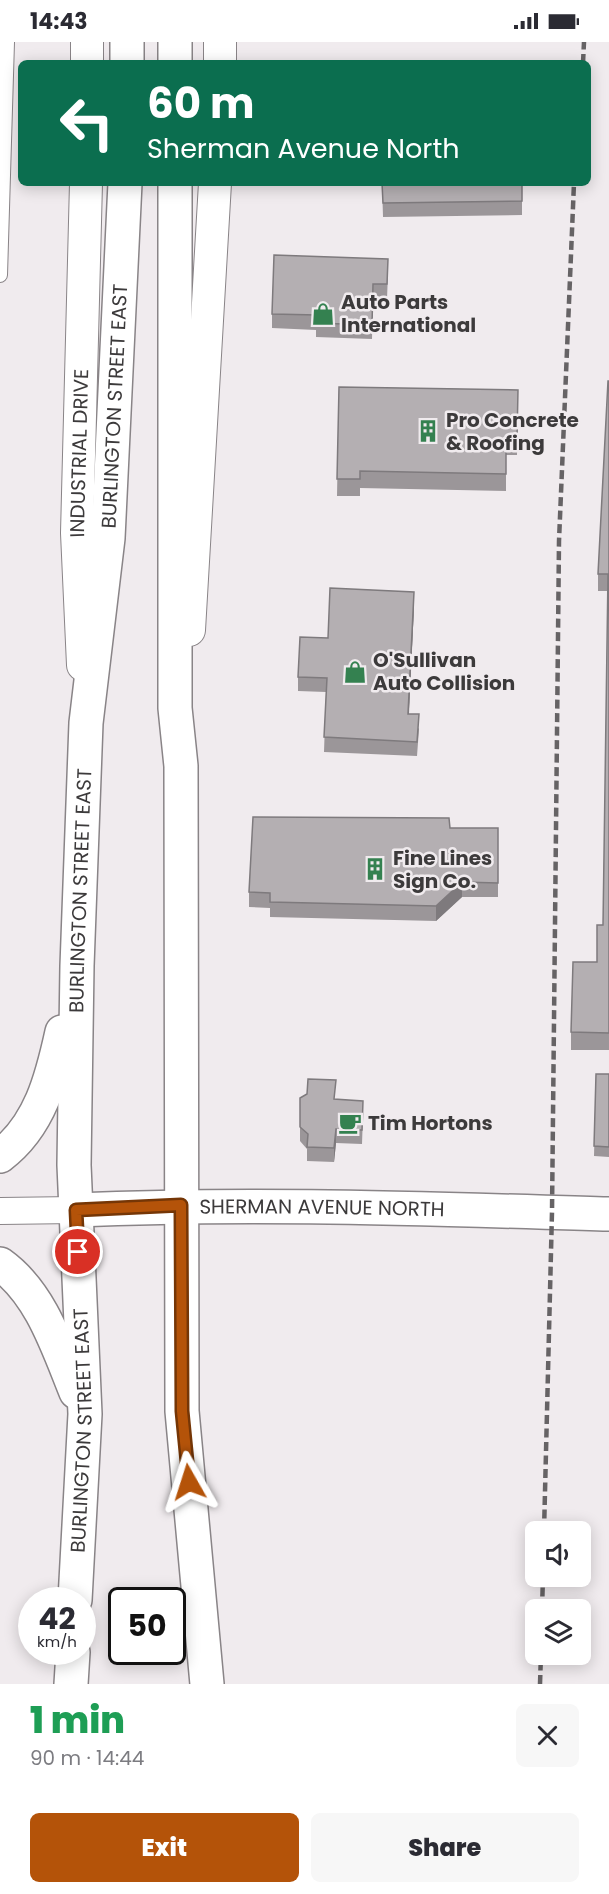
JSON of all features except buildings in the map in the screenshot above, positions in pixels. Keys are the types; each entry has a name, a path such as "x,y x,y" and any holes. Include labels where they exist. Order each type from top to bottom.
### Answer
{"main road":[{"path":"127,60 128,42"},
{"path":"175,42 175,60"},
{"name":"BURLINGTON STREET EAST","path":"76,1587 85,1414 74,1165 77,966 86,723 108,538 125,186"},
{"path":"175,186 175,708 181,766 182,1411 207,1684"},
{"path":"0,1156 17,1141 45,1099 77,966"},
{"name":"SHERMAN AVENUE NORTH","path":"76,1210 181,1205 419,1207 609,1214"},
{"path":"0,1264 26,1291 47,1324 85,1414"},
{"path":"71,1684 72,1665"}],"street":[{"path":"87,42 87,60"},
{"path":"220,42 220,60"},
{"name":"INDUSTRIAL DRIVE","path":"86,186 77,533 86,723"},
{"path":"181,766 215,186"},
{"name":"SHERMAN AVENUE NORTH","path":"0,1211 76,1210"}],"lane":[{"path":"0,275 7,42"}],"railway":[{"path":"583,60 584,42"},
{"path":"544,1521 552,1212 559,541 574,186"},
{"path":"542,1599 543,1587"},
{"path":"540,1684 541,1665"}],"place":[{"name":"Auto Parts International","path":"323,314"},
{"name":"Pro Concrete & Roofing","path":"428,431"},
{"name":"O'Sullivan Auto Collision","path":"355,672"},
{"name":"Fine Lines Sign Co.","path":"375,869"},
{"name":"Tim Hortons","path":"350,1123"}],"route":[{"path":"78,1252 76,1210 181,1205 182,1411 189,1482"}]}
